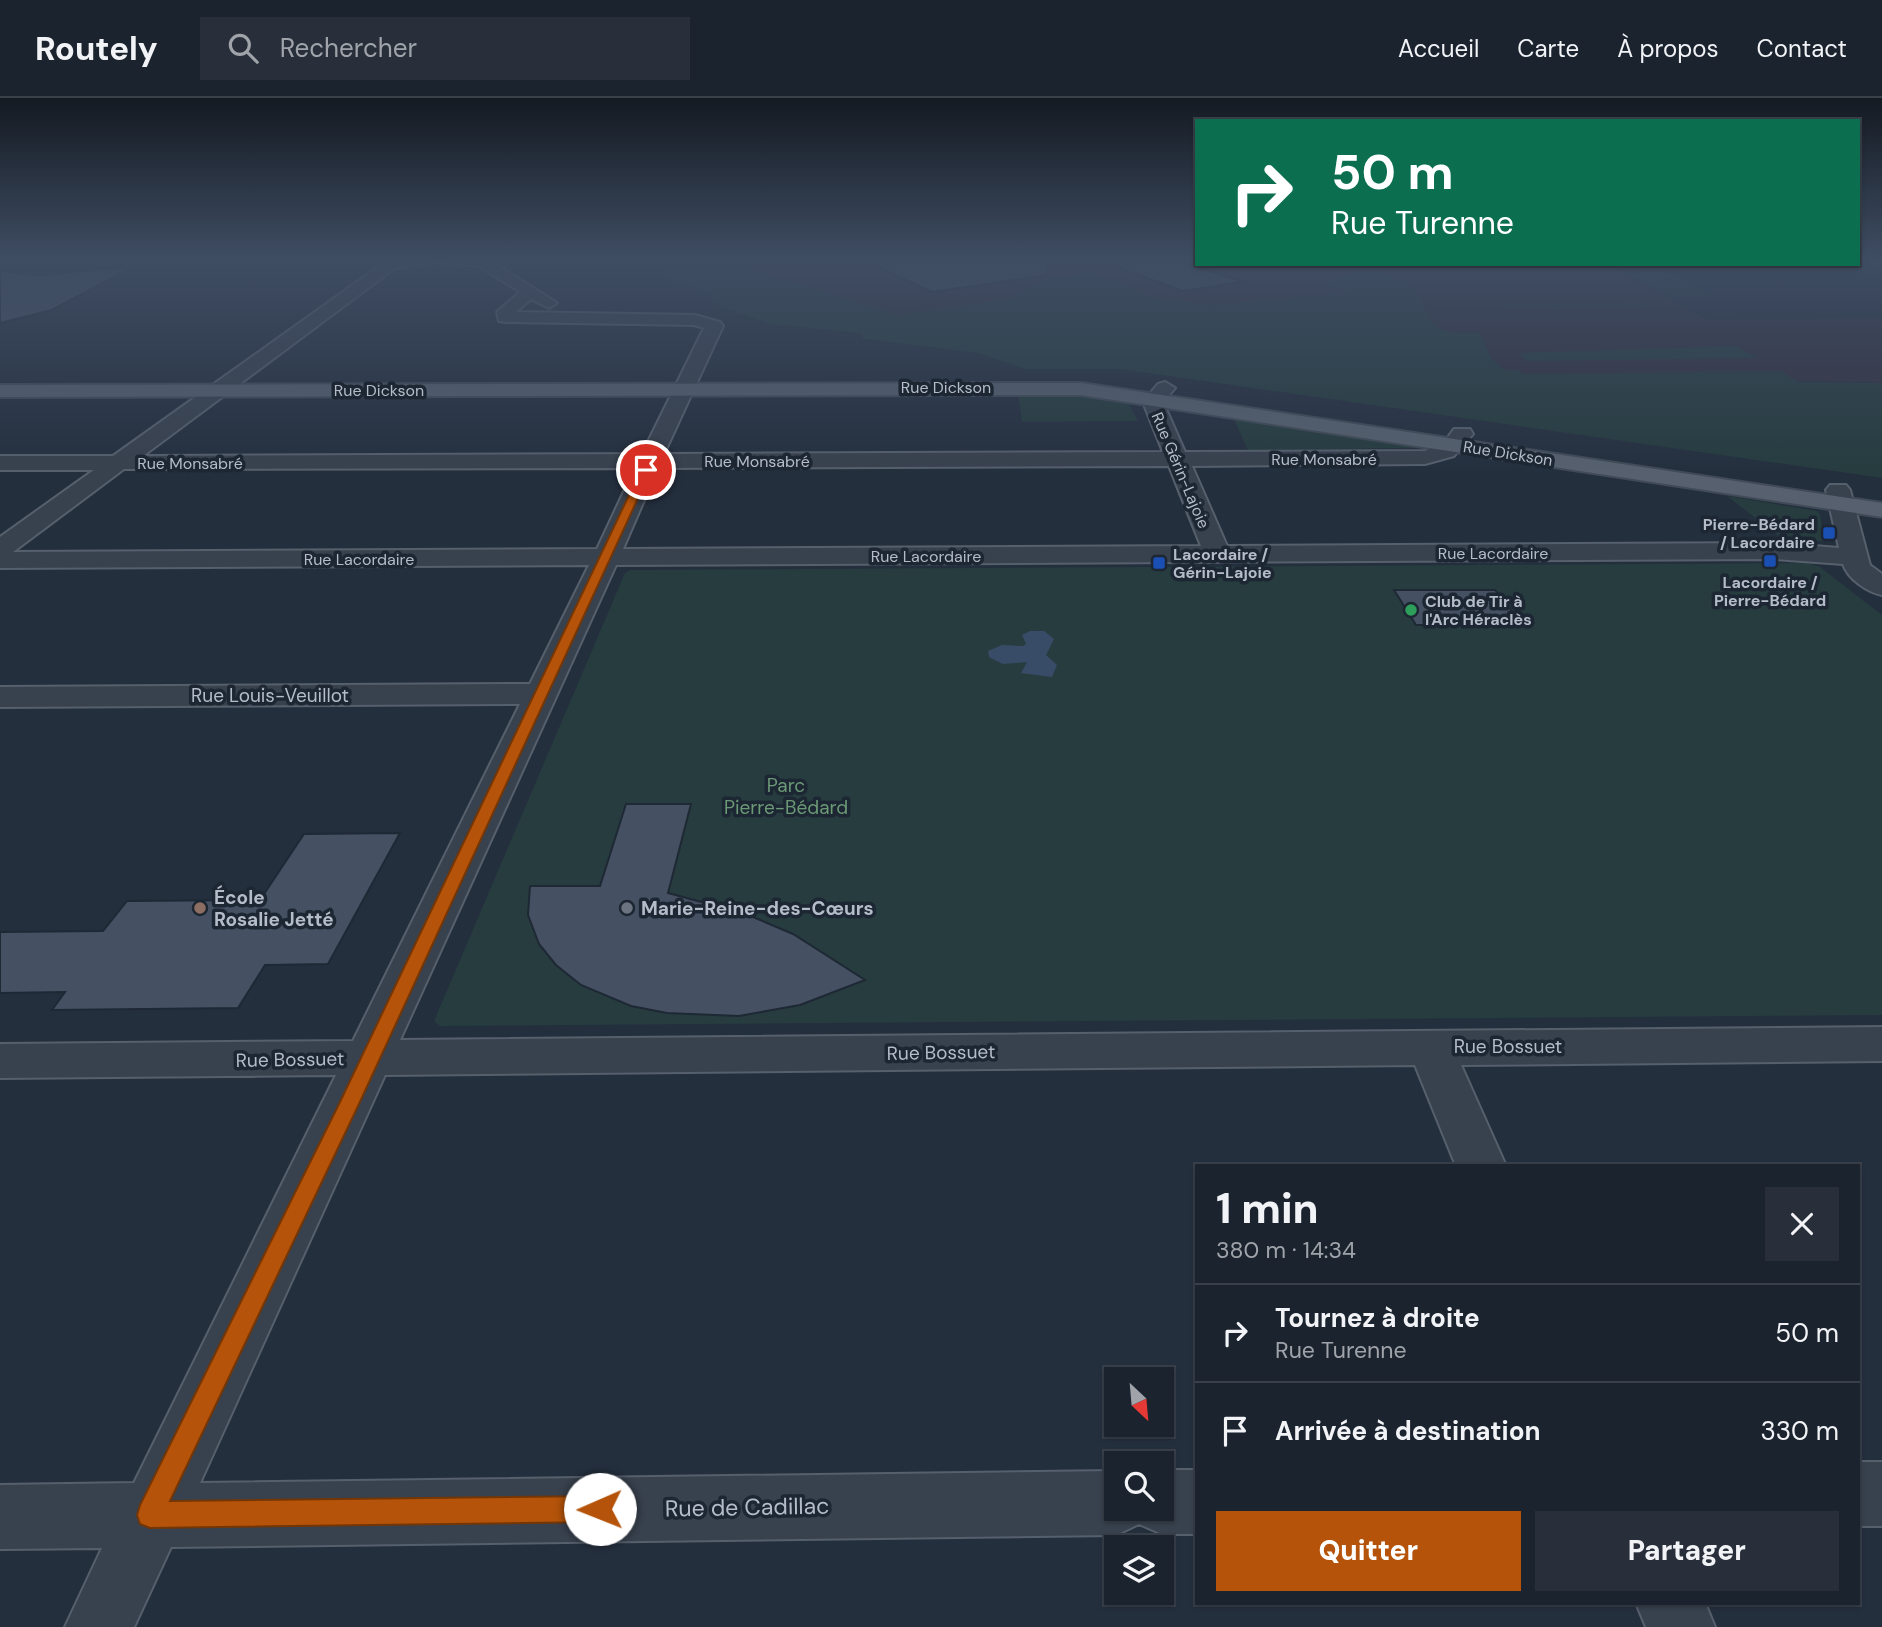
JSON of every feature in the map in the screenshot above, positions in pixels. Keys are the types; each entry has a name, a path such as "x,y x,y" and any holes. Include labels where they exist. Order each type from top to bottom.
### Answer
{"main road":[{"name":"Rue Dickson","path":"0,380 225,385"},
{"name":"Rue Dickson","path":"0,391 225,385 685,383 1053,388 1159,393 1840,497 1882,497"},
{"name":"Rue Dickson","path":"1840,497 1882,510"}],"street":[{"path":"0,549 299,330"},
{"path":"99,1627 606,558 685,383 713,330"},
{"name":"Rue Gérin-Lajoie","path":"1159,393 1153,402 1218,555"},
{"name":"Rue Monsabré","path":"0,463 1418,458 1444,454 1459,440"},
{"path":"1840,497 1857,568 1882,587"},
{"name":"Rue Lacordaire","path":"0,560 1775,551 1853,557"},
{"name":"Rue Louis-Veuillot","path":"0,696 540,694"},
{"name":"Rue Bossuet","path":"0,1061 1882,1044"},
{"path":"1430,1046 1480,1164"},
{"path":"1860,1494 1882,1494"},
{"path":"1174,1502 1195,1502"},
{"name":"Rue de Cadillac","path":"0,1517 1104,1503"},
{"path":"1671,1605 1681,1627"}],"shaded area":[{"path":"1443,330 1882,330 1882,383 1523,374 1518,370 1504,370 1491,358 1480,333"}],"green space":[{"path":"834,330 1444,330 1480,333 1491,358 1504,370 1518,370 1523,374 1781,371 1798,382 1882,383 1882,478 1121,369 1026,369 977,353 864,339 860,333"},
{"path":"1736,346 1758,358 1526,361 1519,353"},
{"path":"1018,393 1085,395 1127,401 1138,421 1022,422"},
{"path":"1233,417 1409,446 1416,448 1248,450"},
{"path":"1727,496 1817,511 1820,514 1824,541 1785,541"},
{"name":"Parc Pierre-Bédard","path":"1808,563 1820,567 1882,615 1882,1015 440,1026 434,1021 625,573 630,570"}],"water":[{"path":"1030,631 1044,631 1054,639 1046,655 1057,665 1052,677 1021,673 1027,662 1003,664 989,657 988,651 1002,645 1023,646 1026,644 1022,635"}],"building":[{"name":"Club de Tir à l'Arc Héraclès","path":"1394,590 1495,590 1519,620 1448,621 1451,625 1416,625"},
{"name":"Marie-Reine-des-Cœurs","path":"626,804 691,804 668,893 746,914 793,934 865,980 800,1005 739,1016 667,1013 631,1006 581,985 556,965 539,944 528,915 530,886 600,886"},
{"path":"400,833 328,964 265,965 238,1008 52,1010 65,992 0,993 0,932 103,931 127,901 260,900 304,834"}],"place":[{"name":"Pierre-Bédard / Lacordaire","path":"1829,533"},
{"name":"Lacordaire / Pierre-Bédard","path":"1770,561"},
{"name":"Lacordaire / Gérin-Lajoie","path":"1159,563"},
{"name":"Club de Tir à l'Arc Héraclès","path":"1411,610"},
{"name":"École Rosalie Jetté","path":"200,908"},
{"name":"Marie-Reine-des-Cœurs","path":"627,908"}],"route":[{"path":"600,1509 150,1515 349,1104 646,470"}]}
